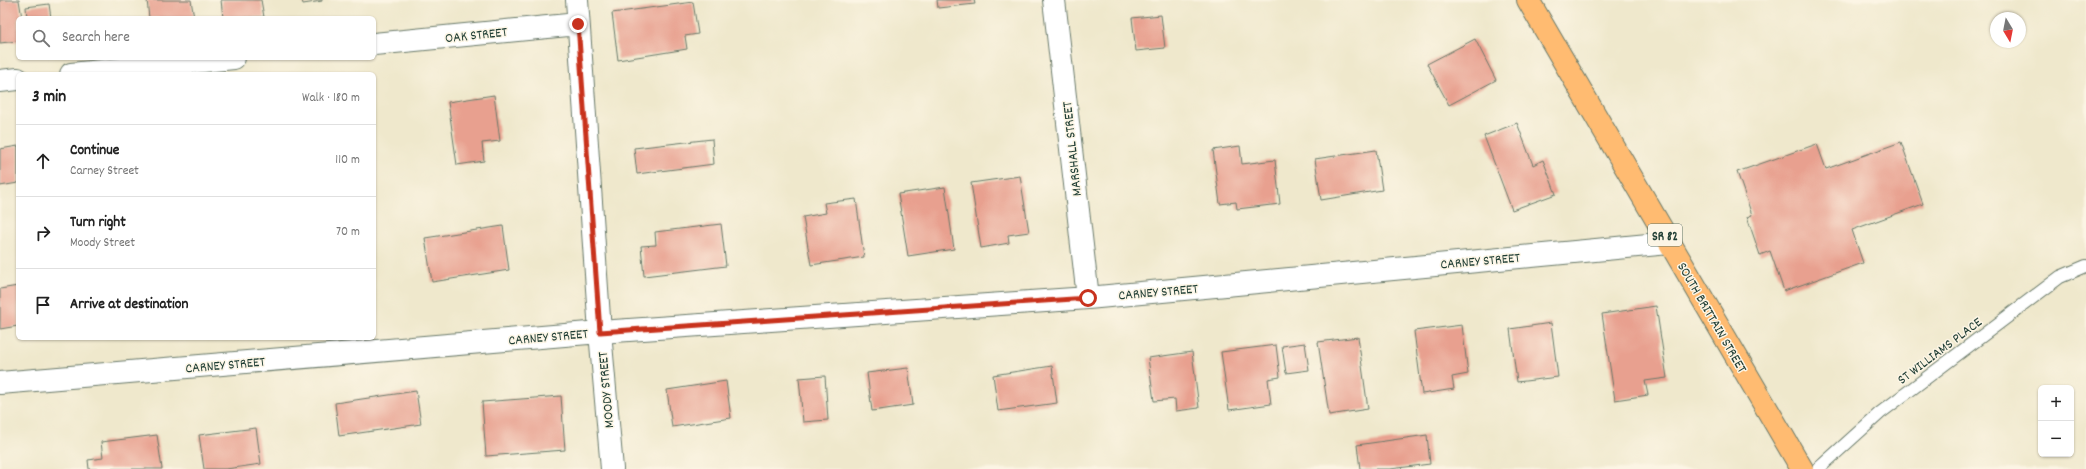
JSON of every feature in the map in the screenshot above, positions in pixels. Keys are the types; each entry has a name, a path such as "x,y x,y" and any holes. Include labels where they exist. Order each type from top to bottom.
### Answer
{"main road":[{"name":"SOUTH BRITTAIN STREET","path":"1528,0 1802,469"}],"street":[{"name":"MOODY STREET","path":"577,0 600,332 612,469"},
{"name":"MARSHALL STREET","path":"1054,0 1088,298"},
{"name":"OAK STREET","path":"376,44 578,24"},
{"path":"91,72 214,60"},
{"path":"0,81 16,79"},
{"name":"CARNEY STREET","path":"0,383 600,332 1088,298 1669,242"}],"lane":[{"name":"ST WILLIAMS PLACE","path":"1818,469 1880,413 2060,277 2086,266"}],"building":[{"path":"0,0 19,0 22,16 16,16 16,41 0,43"},
{"path":"147,0 191,0 194,16 149,16"},
{"path":"221,0 261,0 264,16 223,16"},
{"path":"302,0 322,0 322,1 303,4"},
{"path":"937,0 974,0 975,4 938,8"},
{"path":"693,2 698,34 685,36 687,49 618,60 612,13"},
{"path":"49,4 51,16 27,16 26,7"},
{"path":"1161,15 1165,48 1136,51 1132,18"},
{"path":"1475,39 1496,80 1449,105 1427,64"},
{"path":"494,95 500,141 482,143 484,161 457,165 448,102"},
{"path":"1517,123 1533,165 1543,160 1556,194 1512,210 1484,136"},
{"path":"712,139 714,164 637,174 634,148"},
{"path":"1901,142 1923,204 1852,230 1863,263 1784,291 1770,251 1760,255 1747,217 1752,215 1737,172 1817,144 1826,169"},
{"path":"16,146 16,183 0,186 0,149"},
{"path":"1240,146 1242,164 1275,160 1280,204 1237,209 1236,202 1220,204 1213,150"},
{"path":"1376,150 1382,190 1321,200 1315,159"},
{"path":"1020,176 1029,232 1008,235 1009,243 981,248 971,183"},
{"path":"945,187 954,249 908,256 898,194"},
{"path":"856,199 864,257 811,265 803,217 826,213 824,203"},
{"path":"721,224 726,266 644,276 641,246 656,245 655,232"},
{"path":"503,226 509,270 432,282 425,238"},
{"path":"16,286 16,326 0,329 0,289"},
{"path":"1656,306 1667,378 1645,381 1648,395 1615,400 1602,314"},
{"path":"1551,323 1558,377 1517,382 1510,329"},
{"path":"1462,325 1468,374 1452,377 1454,389 1422,394 1414,331"},
{"path":"1358,337 1368,409 1329,415 1318,342"},
{"path":"1305,343 1309,370 1286,373 1282,346"},
{"path":"1276,345 1280,377 1268,379 1271,404 1229,410 1221,352"},
{"path":"1192,352 1199,408 1176,411 1175,399 1154,401 1148,358"},
{"path":"1052,366 1057,403 998,411 993,375"},
{"path":"908,368 913,405 872,411 867,373"},
{"path":"825,376 828,420 803,422 799,378"},
{"path":"726,381 731,418 672,427 667,390"},
{"path":"416,391 421,424 339,436 335,403"},
{"path":"561,396 565,450 486,456 482,402"},
{"path":"256,428 261,464 226,469 204,469 199,435"},
{"path":"157,435 162,469 89,469 88,460 103,458 101,442"},
{"path":"1427,435 1430,464 1390,469 1360,469 1357,445"}],"route":[{"path":"578,24 600,332 1088,298"}]}
